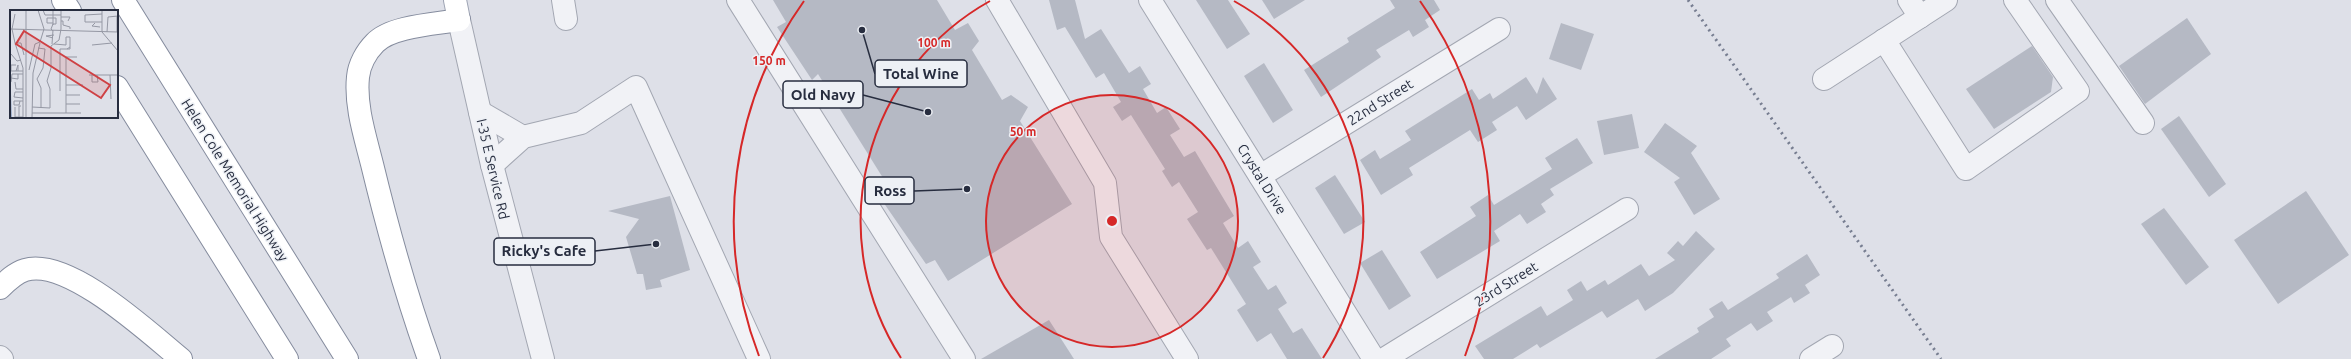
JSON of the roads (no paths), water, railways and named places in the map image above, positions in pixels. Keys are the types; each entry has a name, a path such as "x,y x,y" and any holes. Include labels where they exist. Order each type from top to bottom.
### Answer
{"highway":[{"path":"63,0 69,10"},
{"name":"Helen Cole Memorial Highway","path":"123,0 347,359"},
{"path":"429,359 408,300 382,208 361,118 358,77 361,64 367,52 386,34 457,10"},
{"path":"118,89 287,359"},
{"path":"0,288 10,278 25,270 38,268 57,271 78,280 98,294 180,359"}],"street":[{"path":"738,0 964,359"},
{"path":"997,0 1105,183 1111,237 1187,359"},
{"name":"Crystal Drive","path":"1150,0 1374,359"},
{"path":"1824,79 1884,40 1915,8 1946,0"},
{"path":"1884,40 1966,169 2078,91 2015,0"},
{"path":"2057,0 2143,123"},
{"name":"I-35 E Service Rd","path":"457,10 492,165 543,359"},
{"name":"22nd Street","path":"1260,176 1500,29"},
{"path":"492,165 522,136 581,123 636,87 759,359"},
{"path":"480,112 522,136"},
{"name":"23rd Street","path":"1384,359 1627,209"},
{"path":"1811,359 1832,346"}],"railway":[{"path":"1688,0 1941,359"}],"place":[{"name":"Total Wine","path":"862,30"},
{"name":"Old Navy","path":"928,112"},
{"name":"Ross","path":"967,189"},
{"name":"Ricky's Cafe","path":"656,244"}]}
